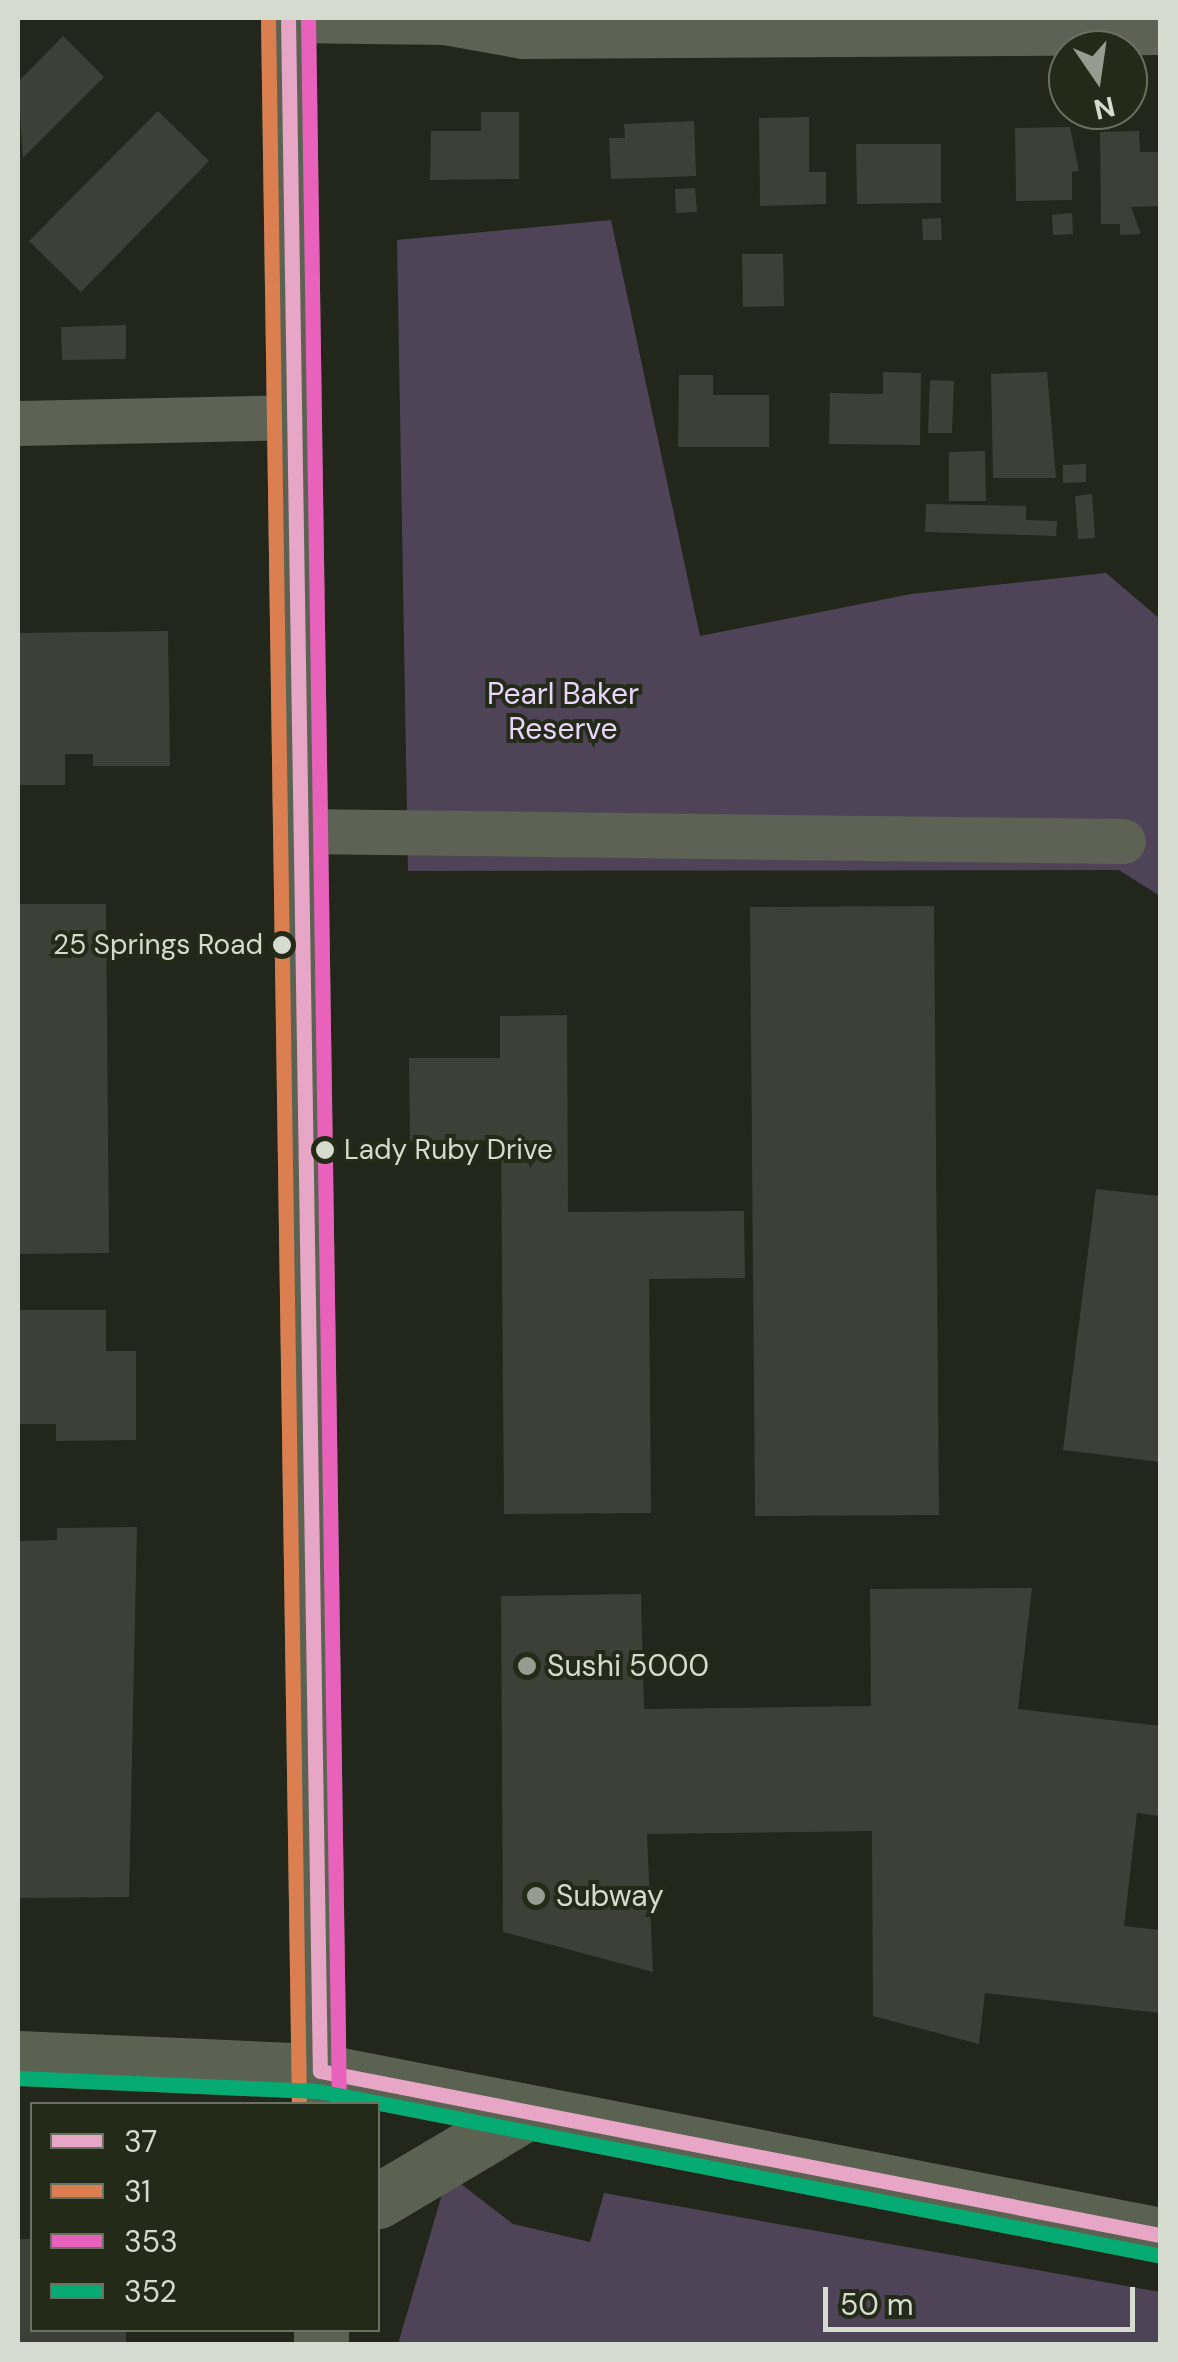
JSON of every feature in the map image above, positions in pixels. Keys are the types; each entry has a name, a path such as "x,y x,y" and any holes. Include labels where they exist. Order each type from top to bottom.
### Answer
{"main road":[{"path":"288,30 319,2088"},
{"path":"18,2058 526,2113 1160,2235"},
{"path":"380,2199 526,2113"}],"street":[{"path":"288,30 445,22 522,36 1160,32"},
{"path":"18,423 294,416"},
{"path":"299,831 1123,841"}],"green space":[{"name":"Pearl Baker Reserve","path":"611,220 700,636 911,594 1106,573 1160,619 1160,896 1119,870 408,871 397,240"},
{"path":"448,2174 513,2224 590,2242 604,2193 1160,2292 1160,2344 398,2344"}],"building":[{"path":"63,36 104,77 23,158 18,82"},
{"path":"158,111 209,161 81,292 29,241"},
{"path":"481,112 519,112 519,179 430,180 431,131 481,131"},
{"path":"809,117 809,172 826,172 826,204 760,206 759,118"},
{"path":"694,121 696,176 611,179 609,138 625,138 624,124"},
{"path":"1015,128 1071,130 1079,171 1072,172 1072,200 1016,201"},
{"path":"1139,131 1140,152 1160,152 1160,206 1131,207 1141,234 1120,235 1120,224 1101,224 1100,132"},
{"path":"856,144 941,144 941,203 857,204"},
{"path":"695,188 697,212 676,213 675,189"},
{"path":"1072,213 1073,234 1053,235 1052,215"},
{"path":"941,218 942,240 923,240 922,219"},
{"path":"742,254 783,254 784,306 743,307"},
{"path":"126,325 126,359 62,360 61,327"},
{"path":"883,372 921,373 920,445 829,444 830,393 883,394"},
{"path":"1047,372 1056,478 993,478 991,374"},
{"path":"679,375 713,375 713,395 769,395 769,447 678,447"},
{"path":"930,380 954,381 952,433 928,433"},
{"path":"985,451 986,501 949,501 949,452"},
{"path":"1086,464 1086,482 1063,483 1063,465"},
{"path":"1092,494 1095,538 1078,539 1075,496"},
{"path":"926,504 1026,506 1026,520 1057,521 1056,536 925,532"},
{"path":"168,631 170,766 93,766 93,754 65,754 65,785 18,785 18,633"},
{"path":"18,904 106,904 109,1253 18,1254"},
{"path":"934,906 939,1515 755,1516 750,907"},
{"path":"567,1015 568,1212 744,1211 745,1278 649,1279 651,1513 504,1514 501,1142 410,1142 409,1058 500,1058 500,1016"},
{"path":"1096,1189 1160,1196 1160,1462 1063,1450"},
{"path":"18,1310 106,1310 106,1351 136,1351 136,1440 56,1441 56,1424 18,1424"},
{"path":"137,1527 129,1897 18,1898 18,1541 57,1540 57,1528"},
{"path":"1032,1588 1018,1709 1160,1726 1160,1816 1137,1813 1124,1926 1160,1930 1160,2013 985,1993 979,2044 873,2016 872,1831 647,1834 653,1972 503,1932 501,1596 641,1594 644,1709 871,1706 870,1589"},
{"path":"18,2239 30,2239 30,2332 126,2332 126,2344 18,2344"}],"transit line":[{"name":"31","path":"268,18 299,2102"},
{"name":"37","path":"288,18 320,2071 1160,2235"},
{"name":"353","path":"308,18 339,2102"},
{"name":"352","path":"18,2078 318,2091 374,2102"},
{"name":"352","path":"380,2103 1156,2255"}],"place":[{"name":"25 Springs Road","path":"282,945"},
{"name":"Lady Ruby Drive","path":"325,1150"},
{"name":"Sushi 5000","path":"527,1666"},
{"name":"Subway","path":"536,1896"}]}
